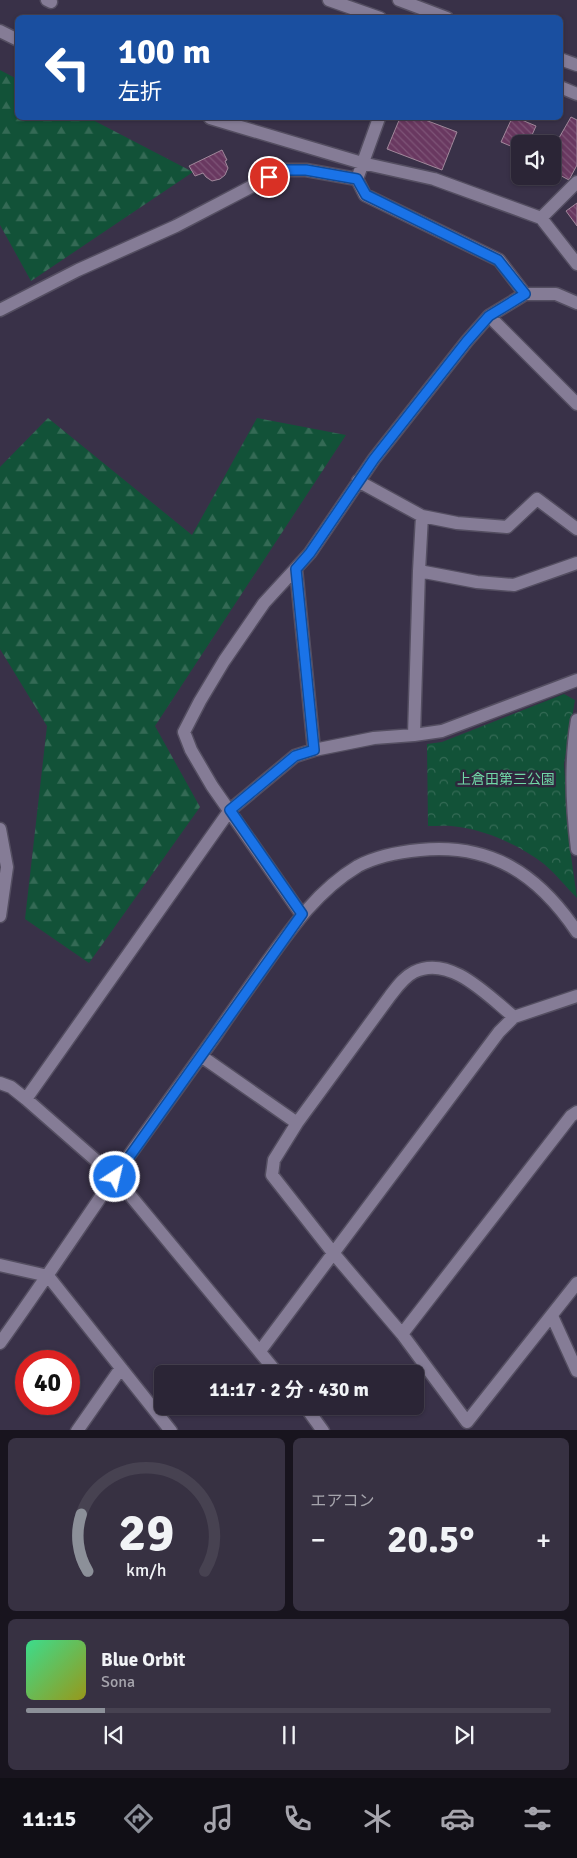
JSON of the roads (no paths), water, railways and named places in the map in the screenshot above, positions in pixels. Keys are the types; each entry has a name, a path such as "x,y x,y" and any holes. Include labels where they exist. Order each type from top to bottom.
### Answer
{"street":[{"path":"329,0 372,15"},
{"path":"399,0 418,13"},
{"path":"0,32 15,39"},
{"path":"563,60 577,65"},
{"path":"563,88 577,94"},
{"path":"217,120 362,162 434,179 541,218 577,264"},
{"path":"378,120 357,179 366,195 498,260 525,294"},
{"path":"0,310 78,270 176,226 282,170 306,170 357,179"},
{"path":"541,218 577,182"},
{"path":"302,914 212,786 190,750 184,732 200,701 264,602 310,553 374,459 489,316 525,294 556,294 577,303"},
{"path":"489,316 577,404"},
{"path":"358,481 422,516 457,523 507,527 537,499 577,529"},
{"path":"414,735 422,516"},
{"path":"419,571 477,582 514,585 577,563"},
{"path":"296,569 314,750"},
{"path":"26,1099 230,810 295,756 314,750 374,738 442,731 577,680"},
{"path":"577,720 573,742 577,849"},
{"path":"0,829 7,867 0,916"},
{"path":"0,1343 115,1177 302,914 328,887 360,865 395,852 452,848 475,852 517,870 535,883 556,904 577,931"},
{"path":"514,1017 462,976 442,968 430,967 414,972 402,981 390,996 298,1123 274,1160 272,1174 334,1254 402,1334 469,1426 577,1283"},
{"path":"260,1351 499,1032 514,1017 577,996"},
{"path":"201,1056 298,1123"},
{"path":"0,1083 11,1088 26,1099 115,1177 271,1365"},
{"path":"402,1334 577,1112"},
{"path":"0,1265 48,1276 171,1430"},
{"path":"552,1316 577,1371"},
{"path":"76,1430 121,1368"},
{"path":"312,1415 323,1430"}],"park label":[{"name":"上倉田第三公園","path":"506,779"}]}
